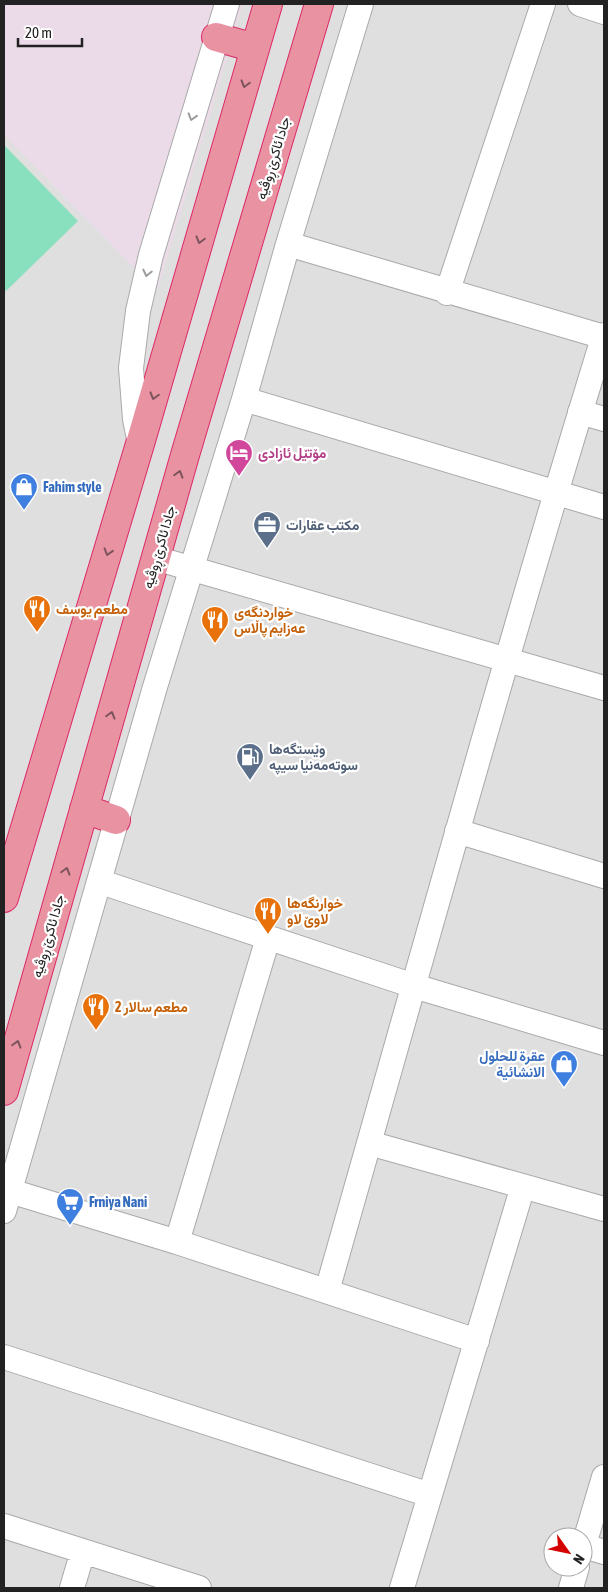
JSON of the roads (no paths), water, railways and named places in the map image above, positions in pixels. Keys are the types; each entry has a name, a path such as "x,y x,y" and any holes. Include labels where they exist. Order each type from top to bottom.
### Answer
{"highway":[{"path":"4,898 140,444 268,4"},
{"name":"جادا ئاکرێ ڕوڤیە","path":"4,1089 155,558 319,4"},
{"path":"216,37 255,48"},
{"path":"84,809 116,820"}],"street":[{"path":"140,444 135,419 131,368 138,311 151,255 227,4"},
{"path":"361,4 288,244 244,399 190,568 116,820 101,882 7,1201 177,1242 476,1341"},
{"path":"447,293 543,4"},
{"path":"580,4 604,12"},
{"path":"288,244 447,293 604,337 555,493 327,1291"},
{"path":"244,399 604,507"},
{"path":"580,412 604,419"},
{"path":"155,558 604,688"},
{"path":"457,831 604,876"},
{"path":"101,882 414,986 604,1043"},
{"path":"177,1242 268,938"},
{"path":"369,1142 604,1209"},
{"path":"402,1588 523,1186"},
{"path":"4,1357 430,1495"},
{"path":"593,1527 604,1477"},
{"path":"4,1526 199,1588"},
{"path":"72,1588 83,1551"}],"place":[{"name":"مۆتێل ئازادی","path":"239,477"},
{"name":"Fahim style","path":"24,511"},
{"name":"مكتب عقارات","path":"267,549"},
{"name":"مطعم يوسف","path":"37,633"},
{"name":"خواردنگەی عەزایم پاڵاس","path":"215,644"},
{"name":"وێستگەها سوتەمەنیا سیپە","path":"250,781"},
{"name":"خوارنگەھا لاوێ لاو","path":"268,935"},
{"name":"مطعم سالار 2","path":"96,1031"},
{"name":"عقرة للحلول الانشائیة","path":"564,1088"},
{"name":"Frniya Nani","path":"70,1226"}]}
